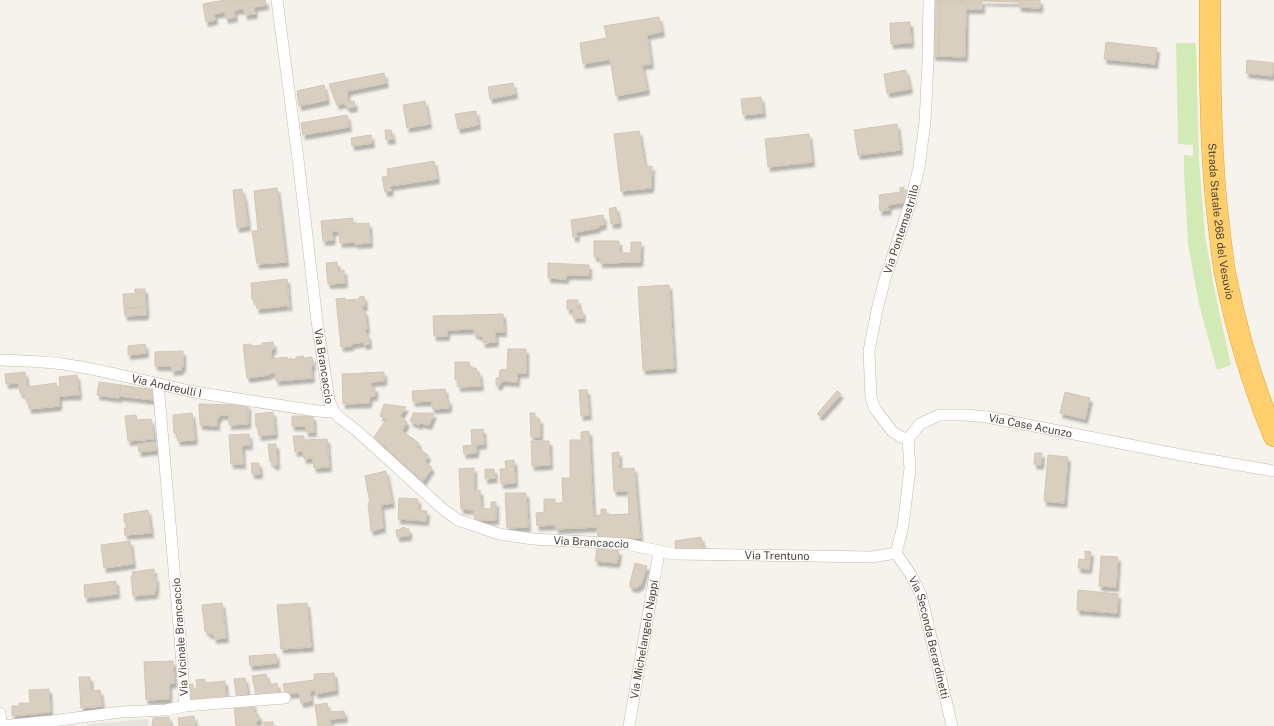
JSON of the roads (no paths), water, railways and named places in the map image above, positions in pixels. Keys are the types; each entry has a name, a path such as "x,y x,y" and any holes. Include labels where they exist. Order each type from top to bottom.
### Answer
{"highway":[{"name":"Strada Statale 268 del Vesuvio","path":"1210,0 1211,117 1219,226 1225,271 1234,315 1248,367 1274,436"}],"street":[{"name":"Via Brancaccio","path":"277,0 317,320 329,400 334,412 444,510 458,520 499,534 533,539 626,544 659,552"},
{"name":"Via Pontemastrillo","path":"908,439 901,437 892,431 875,409 871,398 869,351 885,278 911,201 919,167 925,122 929,0"},
{"name":"Via Andreulli I","path":"0,360 74,365 206,394 317,411 334,412"},
{"name":"Via Vicinale Brancaccio","path":"0,713 1,726 121,712 166,710 185,706 158,384"},
{"name":"Via Case Acunzo","path":"908,439 920,424 940,415 966,415 987,417 1181,455 1274,471"},
{"path":"896,553 903,526 910,468 908,439"},
{"name":"Via Trentuno","path":"659,552 687,554 872,556 896,553"},
{"name":"Via Michelangelo Nappi","path":"629,726 659,552"},
{"name":"Via Seconda Berardinetti","path":"896,553 911,575 921,595 952,726"},
{"path":"185,706 285,698"}]}
